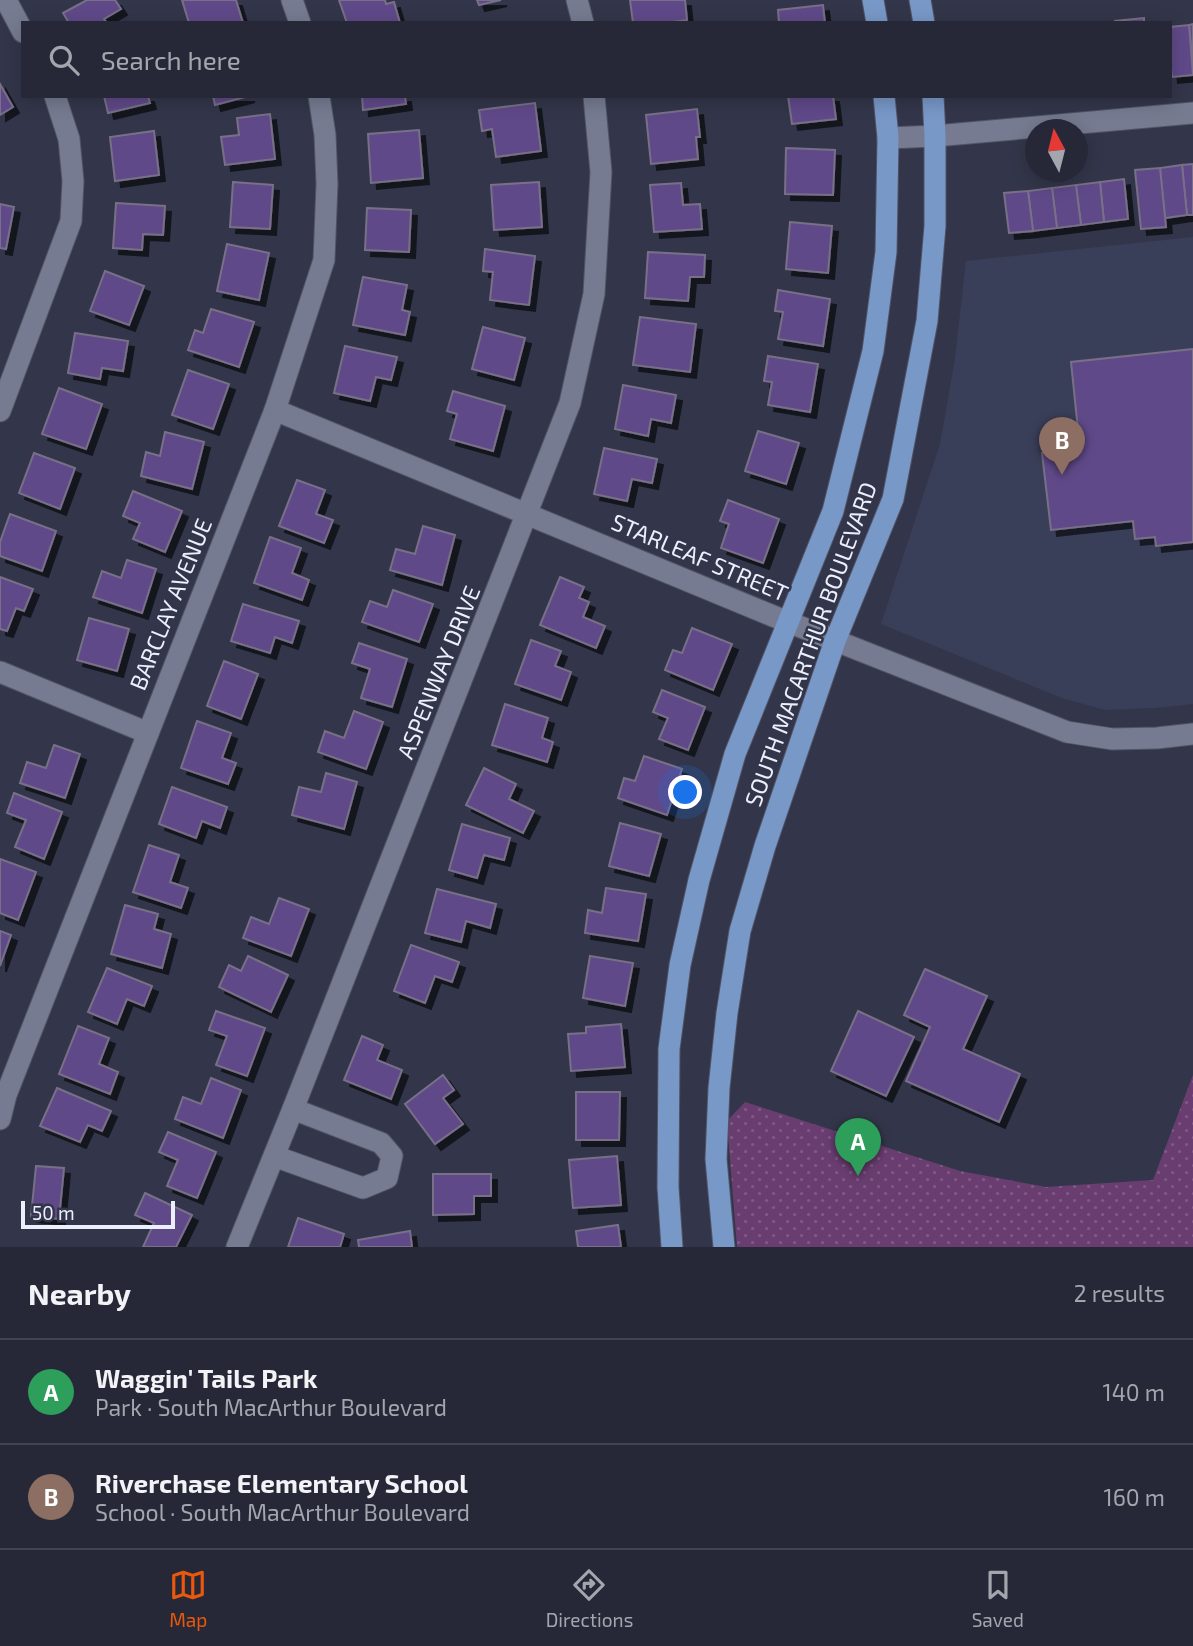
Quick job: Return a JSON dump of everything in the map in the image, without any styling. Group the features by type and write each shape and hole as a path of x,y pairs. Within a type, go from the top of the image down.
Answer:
{"main road":[{"path":"873,0 877,21"},
{"path":"920,0 924,21"},
{"name":"SOUTH MACARTHUR BOULEVARD","path":"672,1247 668,1186 669,1049 680,965 699,880 735,754 832,511 873,351 886,252 888,138 884,98"},
{"name":"SOUTH MACARTHUR BOULEVARD","path":"724,1247 716,1159 719,1088 740,931 765,846 835,641 894,499 927,321 934,226 933,98"}],"street":[{"path":"6,0 21,28"},
{"path":"292,0 299,21"},
{"path":"577,0 582,21"},
{"path":"0,411 71,221 73,181 69,139 56,98"},
{"name":"BARCLAY AVENUE","path":"0,1119 6,1095 275,410 324,260 327,184 325,135 319,98"},
{"name":"ASPENWAY DRIVE","path":"237,1247 570,404 594,294 601,172 594,98"},
{"path":"888,138 1193,113"},
{"name":"STARLEAF STREET","path":"275,410 787,622 1067,732 1112,739 1193,734"},
{"path":"0,672 148,733"},
{"path":"274,1156 363,1188 387,1178 392,1156 381,1143 293,1109"}],"shaded area":[{"path":"1193,237 1193,704 1105,710 1062,698 881,624 940,444 955,359 966,261"},
{"path":"1193,1075 1193,1247 737,1247 727,1121 745,1102 960,1171 1046,1187 1153,1180"}],"building":[{"path":"87,0 115,0 121,9 104,19 106,21 68,21 63,13"},
{"path":"182,0 236,0 242,21 188,21"},
{"path":"339,0 385,0 386,4 394,2 399,21 346,21"},
{"path":"477,0 501,0 479,5"},
{"path":"630,0 685,0 687,20 633,21"},
{"path":"823,5 825,21 779,21 778,10"},
{"path":"1144,18 1144,21 1115,21"},
{"path":"1193,24 1193,65 1189,25"},
{"path":"1189,25 1193,75 1172,77 1172,27"},
{"path":"0,84 13,107 0,115"},
{"path":"104,98 149,98 150,103 108,113"},
{"path":"213,98 241,98 215,105"},
{"path":"362,98 405,98 406,104 363,110"},
{"path":"788,98 833,98 836,119 792,124"},
{"path":"535,103 541,151 496,157 492,129 482,131 479,110"},
{"path":"697,109 700,137 696,137 698,159 651,164 646,115"},
{"path":"270,114 275,159 225,165 221,137 239,135 237,118"},
{"path":"419,130 423,178 371,183 368,134"},
{"path":"154,131 159,175 115,181 110,137"},
{"path":"786,148 835,150 833,195 785,194"},
{"path":"1193,164 1193,215 1187,215 1182,165"},
{"path":"1182,165 1187,215 1165,218 1160,168"},
{"path":"1160,168 1166,227 1141,229 1135,170"},
{"path":"1124,179 1128,219 1104,222 1100,182"},
{"path":"233,182 273,185 270,229 230,227"},
{"path":"539,182 542,227 494,230 491,185"},
{"path":"1100,182 1104,222 1081,225 1076,185"},
{"path":"681,183 683,205 700,204 702,229 654,232 650,185"},
{"path":"1076,185 1081,225 1057,228 1052,188"},
{"path":"1052,188 1057,228 1033,231 1028,191"},
{"path":"1028,191 1033,231 1009,233 1004,193"},
{"path":"116,203 165,206 163,235 143,234 142,250 113,248"},
{"path":"0,204 14,207 6,249 0,248"},
{"path":"367,208 411,210 409,252 365,250"},
{"path":"790,222 832,226 828,273 786,269"},
{"path":"227,244 269,253 259,300 217,291"},
{"path":"485,249 535,256 529,305 490,300 493,272 483,271"},
{"path":"648,252 705,255 704,277 690,277 688,301 645,298"},
{"path":"105,271 144,286 129,325 90,311"},
{"path":"363,277 407,285 402,310 410,312 405,335 353,325"},
{"path":"778,290 830,299 823,346 778,339 783,312 775,311"},
{"path":"211,309 254,322 239,367 188,350 195,330 203,333"},
{"path":"640,317 696,324 690,372 633,365"},
{"path":"483,327 525,338 514,380 472,369"},
{"path":"75,333 128,341 123,371 102,368 100,379 68,373"},
{"path":"345,346 397,357 391,380 376,377 370,401 334,393"},
{"path":"1193,349 1193,542 1156,546 1155,537 1135,539 1133,521 1051,530 1042,453 1080,449 1071,362"},
{"path":"768,356 818,364 810,412 768,405 772,382 764,381"},
{"path":"188,370 229,384 213,429 172,415"},
{"path":"623,385 676,395 671,423 651,419 648,436 615,429"},
{"path":"59,388 102,404 86,449 42,434"},
{"path":"453,391 505,406 493,451 450,439 457,414 447,411"},
{"path":"758,431 799,443 786,484 745,471"},
{"path":"165,432 204,442 192,489 141,476 146,452 160,456"},
{"path":"604,448 657,459 652,483 632,479 627,501 594,494"},
{"path":"34,453 75,468 60,509 19,493"},
{"path":"297,480 325,490 316,514 333,520 324,543 279,526"},
{"path":"133,491 182,511 165,552 133,539 140,523 123,516"},
{"path":"728,500 779,519 763,563 721,548 729,524 720,521"},
{"path":"10,514 56,531 42,571 0,556 0,542"},
{"path":"423,526 455,535 442,585 390,570 396,549 415,554"},
{"path":"270,537 301,548 292,573 309,580 302,600 254,583"},
{"path":"127,560 156,569 142,613 93,597 102,571 121,578"},
{"path":"0,577 33,589 24,611 16,608 7,631 0,629"},
{"path":"560,577 584,587 579,598 589,602 583,617 605,626 596,648 540,625"},
{"path":"393,590 433,604 419,642 362,622 370,601 387,607"},
{"path":"243,604 299,621 292,643 275,637 270,653 231,641"},
{"path":"89,618 129,629 117,671 77,660"},
{"path":"692,628 732,644 713,690 665,670 673,650 682,653"},
{"path":"531,640 561,651 555,666 571,672 561,700 515,684"},
{"path":"359,643 407,659 392,707 361,698 370,669 352,663"},
{"path":"224,661 258,674 241,719 207,706"},
{"path":"662,690 705,707 688,750 659,739 668,718 653,712"},
{"path":"505,704 548,718 542,738 553,742 547,762 492,745"},
{"path":"354,711 383,722 366,769 318,752 325,731 344,738"},
{"path":"197,721 231,733 222,758 236,763 228,784 181,768"},
{"path":"54,745 80,754 65,798 20,783 27,762 46,768"},
{"path":"644,756 682,769 667,815 618,798 624,778 635,781"},
{"path":"484,768 516,784 509,799 534,811 523,833 466,805"},
{"path":"326,773 357,782 344,829 292,815 299,787 321,792"},
{"path":"172,787 227,807 220,828 202,821 196,838 159,824"},
{"path":"14,793 62,812 44,859 15,847 26,820 7,813"},
{"path":"620,823 661,834 649,876 609,866"},
{"path":"462,824 510,838 504,860 484,855 477,878 449,870"},
{"path":"149,845 179,855 170,882 188,888 181,908 133,892"},
{"path":"0,859 36,872 18,920 0,913"},
{"path":"606,888 646,894 638,941 585,933 588,910 602,913"},
{"path":"437,889 496,904 490,928 466,921 461,942 425,933"},
{"path":"279,898 309,909 291,956 243,938 251,917 269,924"},
{"path":"125,905 158,914 154,929 171,934 162,968 111,954"},
{"path":"0,931 11,935 0,966"},
{"path":"411,945 459,962 452,982 435,976 425,1003 394,991"},
{"path":"248,956 288,975 271,1012 219,987 229,965 241,971"},
{"path":"590,956 633,963 625,1006 583,998"},
{"path":"107,968 152,986 144,1006 127,999 117,1024 88,1012"},
{"path":"925,969 987,996 963,1049 1020,1074 999,1122 906,1081 930,1027 904,1015"},
{"path":"216,1011 265,1028 247,1076 216,1065 227,1036 209,1030"},
{"path":"858,1011 914,1037 886,1096 831,1071"},
{"path":"621,1024 625,1067 571,1071 568,1034 586,1033 586,1027"},
{"path":"78,1026 109,1038 99,1064 118,1072 110,1094 59,1074"},
{"path":"362,1036 383,1045 377,1060 402,1070 391,1099 344,1080"},
{"path":"443,1075 454,1090 443,1098 463,1124 435,1144 405,1104"},
{"path":"211,1078 241,1090 223,1138 175,1119 183,1097 201,1104"},
{"path":"57,1088 111,1111 102,1131 88,1125 80,1142 40,1126"},
{"path":"576,1092 620,1092 619,1140 576,1140"},
{"path":"168,1132 216,1152 197,1198 167,1186 178,1160 159,1152"},
{"path":"617,1156 621,1205 573,1208 569,1160"},
{"path":"36,1166 64,1168 59,1219 31,1216"},
{"path":"433,1174 491,1174 491,1196 474,1196 474,1214 433,1215"},
{"path":"145,1193 192,1215 176,1247 143,1247 154,1223 135,1215"},
{"path":"298,1218 344,1234 340,1247 288,1247"},
{"path":"618,1225 621,1247 578,1247 576,1231"},
{"path":"410,1231 412,1247 359,1247 358,1240"}],"place":[{"name":"Riverchase Elementary School","path":"1062,475"},
{"name":"Waggin' Tails Park","path":"858,1176"}]}
